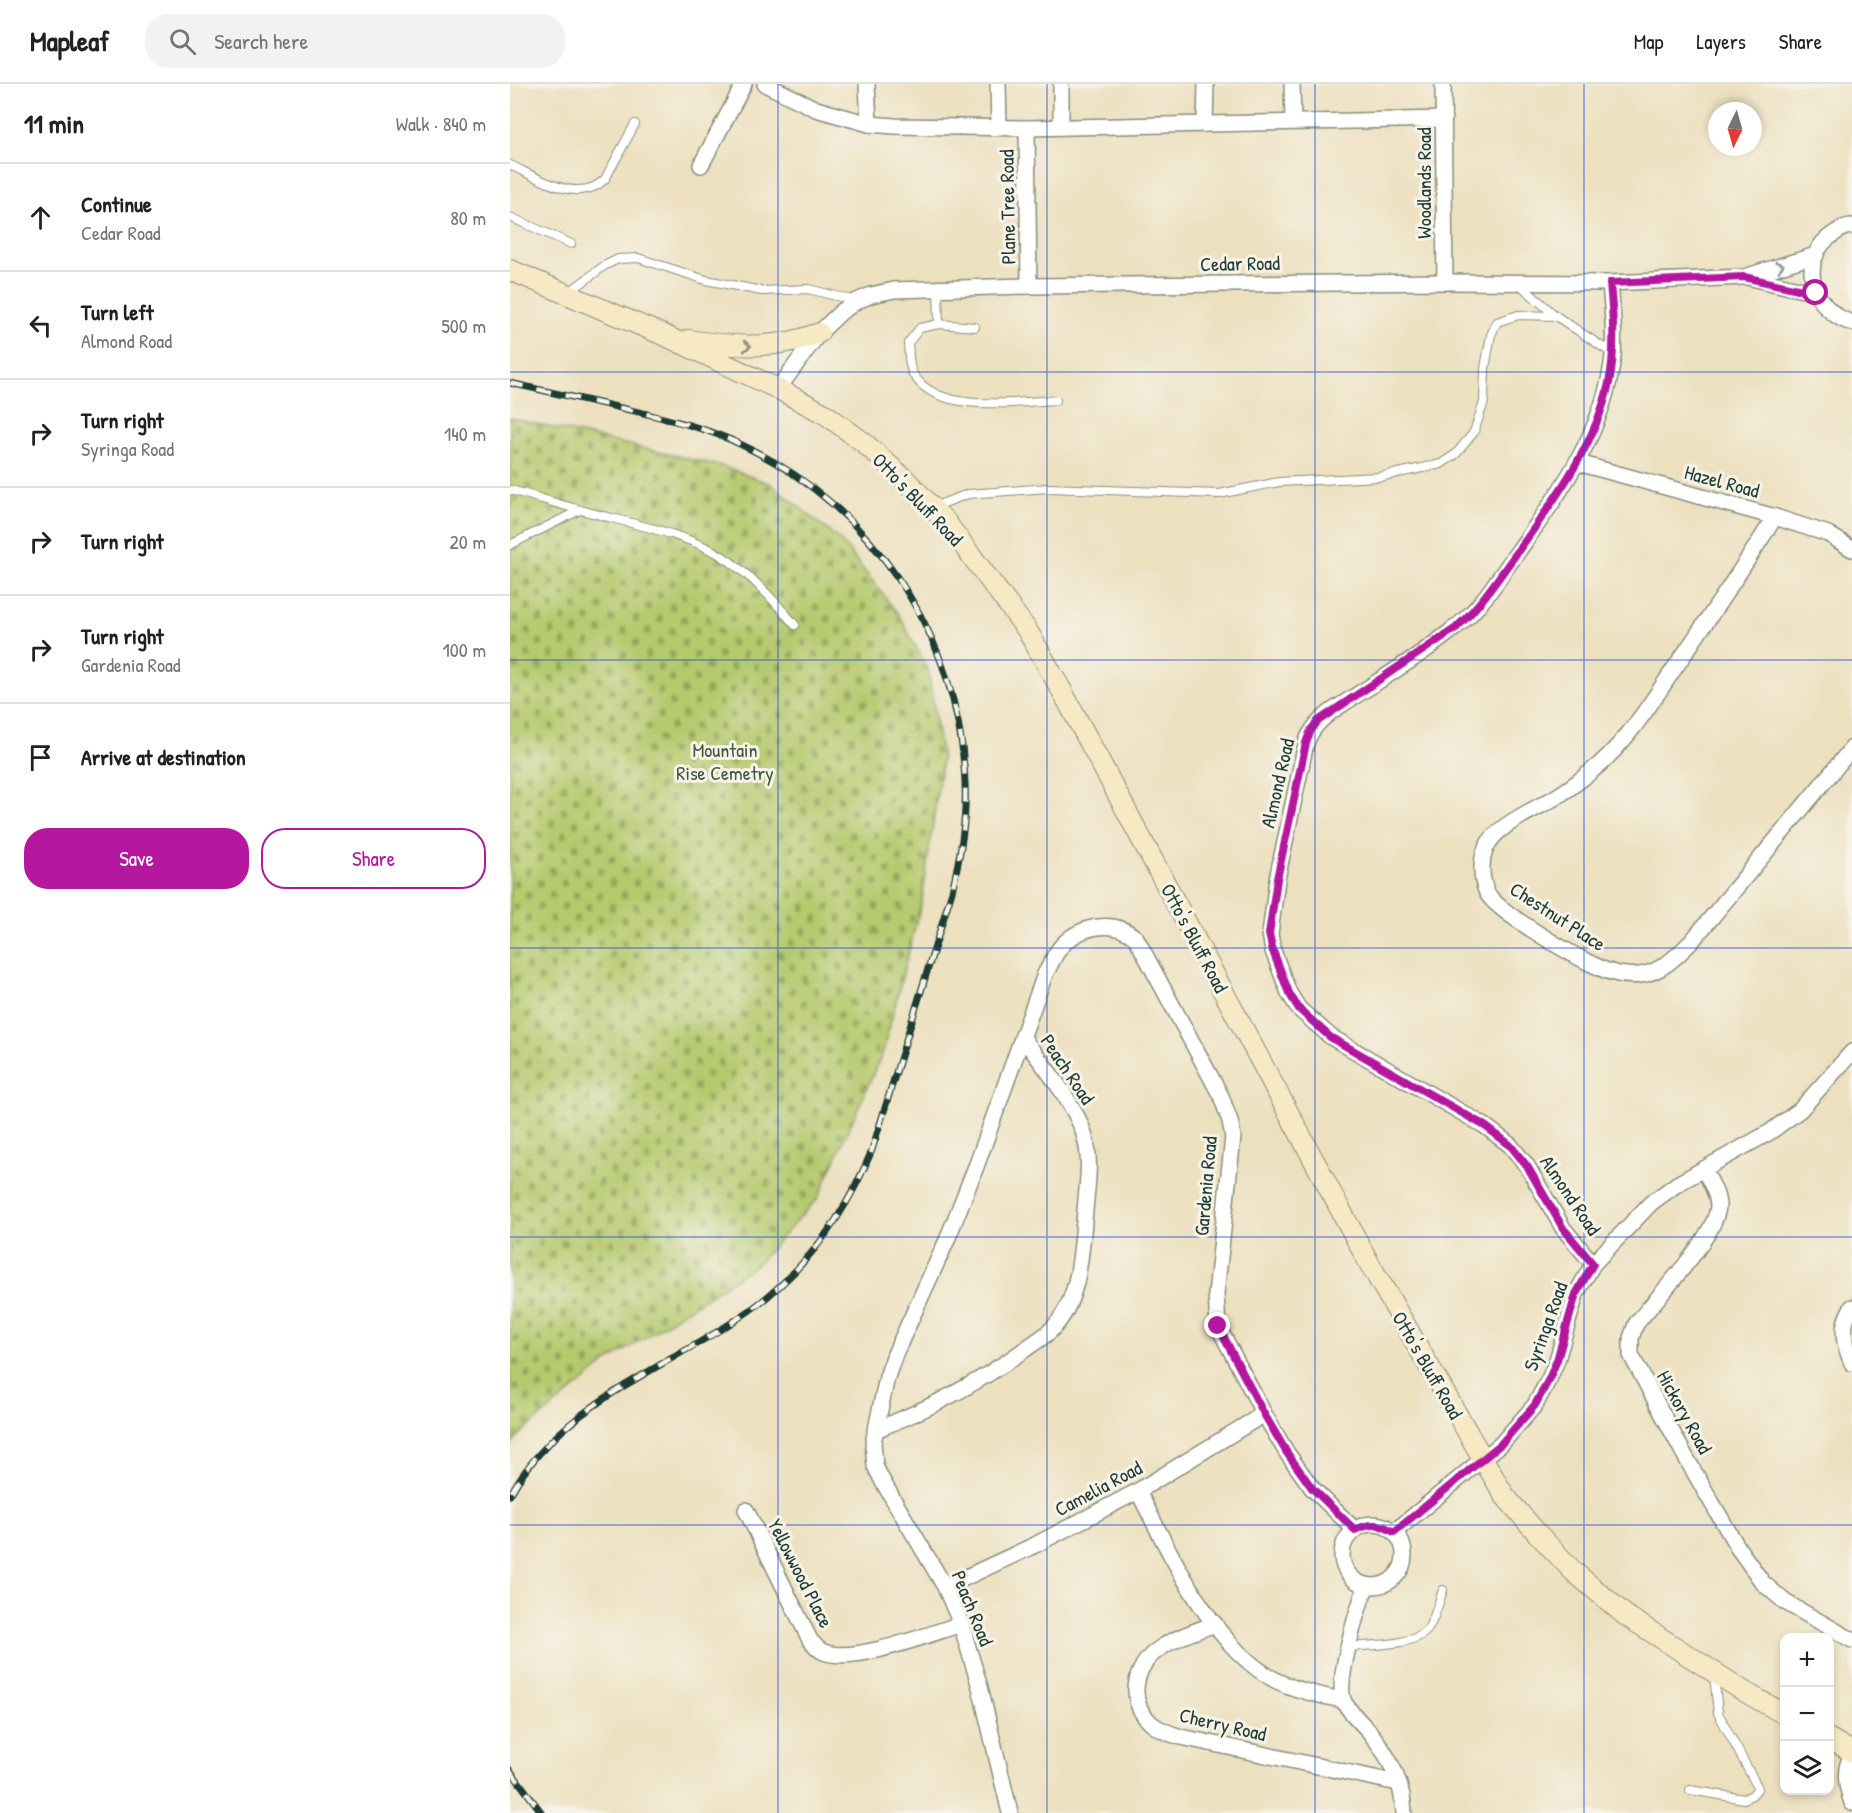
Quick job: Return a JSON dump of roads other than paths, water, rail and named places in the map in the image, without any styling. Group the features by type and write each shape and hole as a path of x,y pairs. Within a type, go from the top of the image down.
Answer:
{"main road":[{"name":"Otto's Bluff Road","path":"510,270 668,337 825,414 863,442 908,482 946,522 1027,630 1368,1261 1504,1495 1573,1571 1625,1615 1713,1672 1780,1711"},
{"path":"668,337 744,347 771,346 819,333"},
{"path":"1833,1741 1852,1753"}],"street":[{"path":"701,165 744,84"},
{"path":"765,84 816,109 869,124 1027,128 1444,119"},
{"path":"867,84 869,124"},
{"path":"998,84 999,127"},
{"path":"1061,84 1061,127"},
{"path":"1205,124 1206,84"},
{"path":"1292,84 1293,122"},
{"name":"Woodlands Road","path":"1443,84 1445,282"},
{"name":"Plane Tree Road","path":"1027,128 1029,286"},
{"path":"1852,226 1845,226 1828,237 1816,255 1812,274 1816,293 1825,308 1840,319 1852,322"},
{"name":"Cedar Road","path":"778,389 819,333 841,312 871,295 894,290 1029,286 1445,282 1610,283 1744,277 1816,255"},
{"name":"Cedar Road","path":"1744,277 1816,293"},
{"name":"Almond Road","path":"1593,1264 1563,1228 1527,1166 1510,1145 1485,1126 1330,1037 1299,1009 1289,993 1279,968 1269,934 1277,879 1306,743 1311,730 1324,716 1456,628 1476,609 1578,463 1601,411 1609,382 1613,354 1610,283"},
{"name":"Hazel Road","path":"1578,463 1775,517 1828,534 1852,549"},
{"name":"Chestnut Place","path":"1775,517 1730,589 1619,746 1574,784 1503,829 1493,838 1486,849 1483,863 1482,877 1488,894 1514,916 1597,967 1622,975 1638,976 1652,973 1676,958 1692,941 1852,748"},
{"name":"Gardenia Road","path":"1023,1038 1045,974 1059,949 1072,937 1083,930 1108,926 1123,929 1136,938 1221,1096 1230,1121 1233,1137 1232,1161 1216,1294 1218,1326 1264,1414 1312,1488 1355,1530"},
{"name":"Peach Road","path":"875,1430 928,1406 1002,1366 1053,1328 1065,1312 1072,1294 1081,1250 1089,1172 1088,1151 1084,1132 1062,1091 1023,1038"},
{"name":"Peach Road","path":"1010,1813 980,1687 961,1624 945,1587 876,1466 873,1443 887,1377 895,1354 947,1240 989,1134 1023,1038"},
{"name":"Syringa Road","path":"1394,1532 1501,1444 1535,1405 1557,1360 1576,1294 1593,1264 1651,1203 1677,1184 1770,1132 1800,1110 1852,1052"},
{"name":"Hickory Road","path":"1704,1170 1715,1189 1718,1203 1717,1215 1700,1246 1636,1323 1631,1338 1631,1355 1738,1548 1763,1582 1785,1602 1852,1640"},
{"path":"1852,1307 1844,1325 1843,1334 1845,1347 1852,1363"},
{"name":"Camelia Road","path":"945,1587 1035,1545 1138,1491 1264,1414"},
{"path":"1138,1491 1167,1546 1215,1624 1232,1646 1255,1667 1276,1680 1295,1689 1343,1700 1386,1752 1398,1783 1404,1813"},
{"name":"Yellowwood Place","path":"746,1510 810,1640 821,1651 844,1656 863,1653 961,1624"},
{"path":"1372,1524 1394,1532 1400,1540 1404,1560 1395,1577 1377,1586 1366,1586 1354,1579 1344,1566 1342,1556 1343,1546 1355,1530 1372,1524"},
{"path":"1343,1700 1348,1647 1366,1586"},
{"name":"Cherry Road","path":"1215,1624 1185,1635 1160,1648 1142,1666 1136,1679 1135,1692 1143,1715 1151,1723 1162,1731 1181,1737 1398,1783"},
{"path":"1852,1753 1847,1764 1846,1777 1852,1803"}],"lane":[{"path":"510,166 565,190 582,190 599,186 634,124"},
{"path":"510,217 571,244"},
{"path":"567,294 604,266 618,259 638,258 706,280 762,291 808,289 857,301"},
{"path":"1517,282 1556,316 1613,354"},
{"path":"938,289 939,324"},
{"path":"932,507 968,494 1048,488 1219,494 1279,482 1380,477 1441,464 1456,454 1474,432 1484,402 1485,368 1491,335 1497,322 1518,315 1556,316"},
{"path":"975,327 939,324 920,328 908,343 911,373 923,388 943,398 962,401 1056,400"},
{"path":"510,490 635,524 694,543 720,555 752,578 772,597 795,625"},
{"path":"510,545 580,510"},
{"path":"1348,1647 1406,1641 1418,1637 1427,1631 1443,1590"},
{"path":"1689,1790 1744,1799 1758,1788 1718,1713 1713,1672"}],"railway":[{"path":"510,383 659,417 715,434 742,445 789,471 832,504 869,541 901,583 927,629 947,678 959,729 965,783 962,838 952,891 872,1150 862,1174 837,1218 806,1259 770,1295 717,1332 586,1411 557,1435 532,1463 510,1495"},
{"path":"510,1770 542,1813"}],"park label":[{"name":"Mountain Rise Cemetry","path":"725,760"}]}
